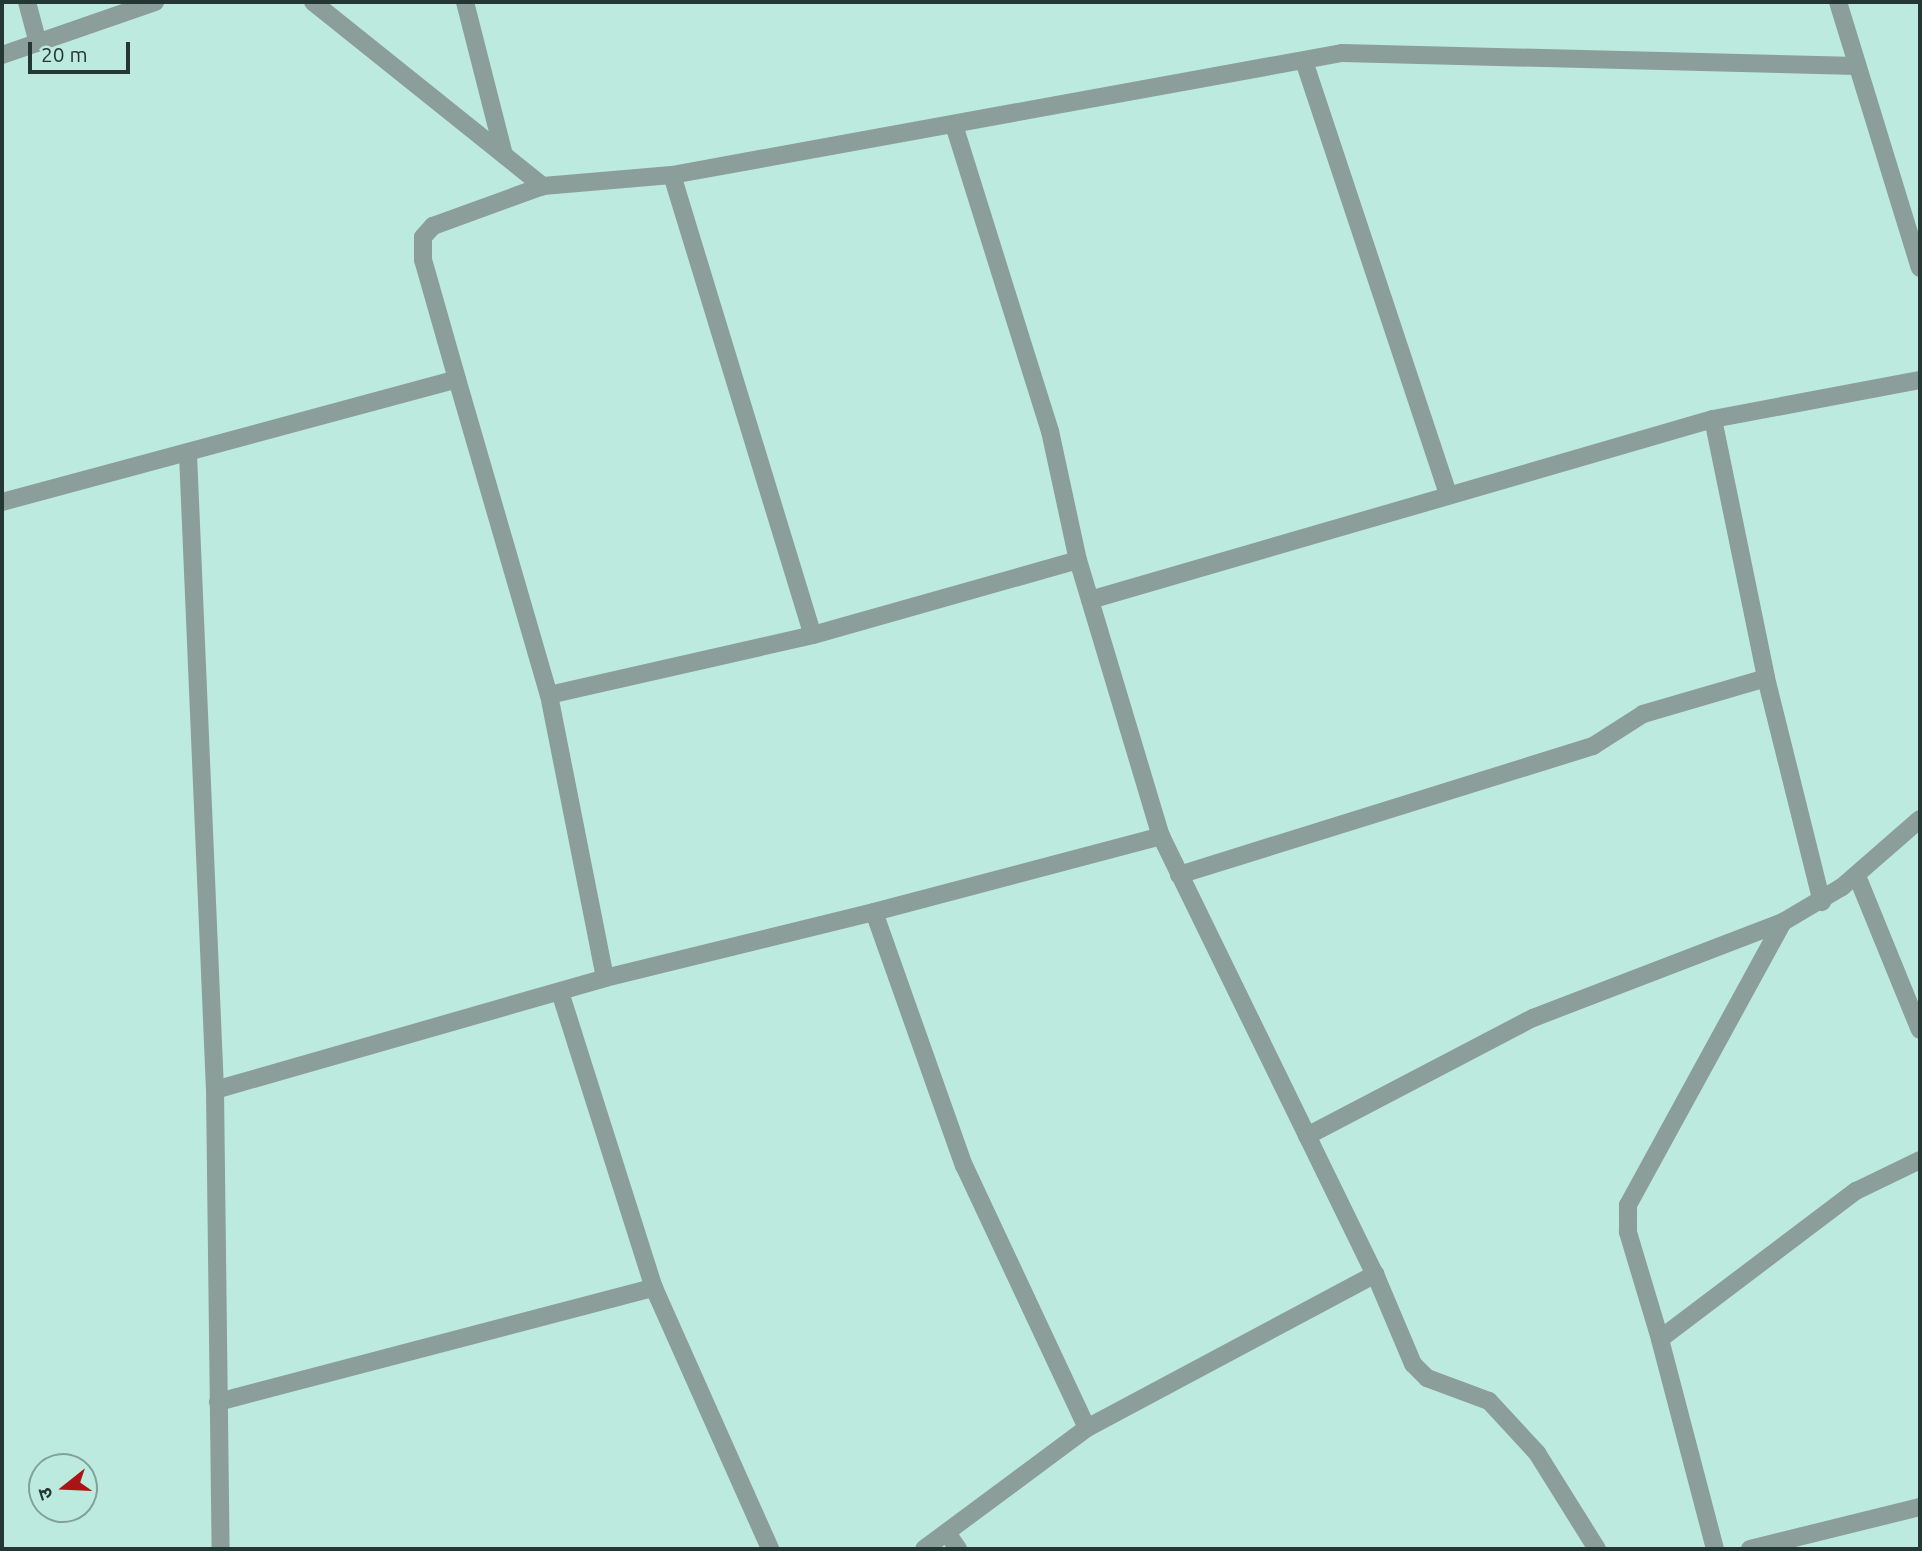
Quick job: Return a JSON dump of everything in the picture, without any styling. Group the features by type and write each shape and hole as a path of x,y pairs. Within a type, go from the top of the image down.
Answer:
{"street":[{"path":"27,2 38,43"},
{"path":"2,55 155,2"},
{"path":"313,2 543,186"},
{"path":"465,2 504,155"},
{"path":"1838,2 1920,268"},
{"path":"605,978 549,695 423,260 423,237 433,226 543,186 672,175 1304,61 1372,52 1857,66"},
{"path":"1304,61 1448,495"},
{"path":"954,125 1051,431 1078,560 1161,835 1179,875 1375,1274 1413,1364 1427,1378 1489,1401 1537,1453 1597,1549"},
{"path":"672,175 813,635"},
{"path":"2,502 188,454 457,379"},
{"path":"1090,600 1713,419 1920,380"},
{"path":"1713,419 1766,678 1822,902"},
{"path":"188,454 215,1090 221,1549"},
{"path":"549,695 813,635 1078,560"},
{"path":"1179,875 1593,746 1643,714 1766,678"},
{"path":"1307,1136 1533,1018 1783,922 1822,902 1857,876 1920,819"},
{"path":"215,1090 605,978 874,912 1161,835"},
{"path":"1857,876 1920,1030"},
{"path":"874,912 964,1166 1087,1428"},
{"path":"1715,1549 1660,1339 1628,1232 1628,1205 1783,922"},
{"path":"560,992 654,1288 770,1549"},
{"path":"1660,1339 1856,1191 1920,1160"},
{"path":"924,1549 1087,1428 1375,1274"},
{"path":"218,1402 654,1288"},
{"path":"1750,1549 1920,1507"},
{"path":"947,1533 958,1549"}]}
